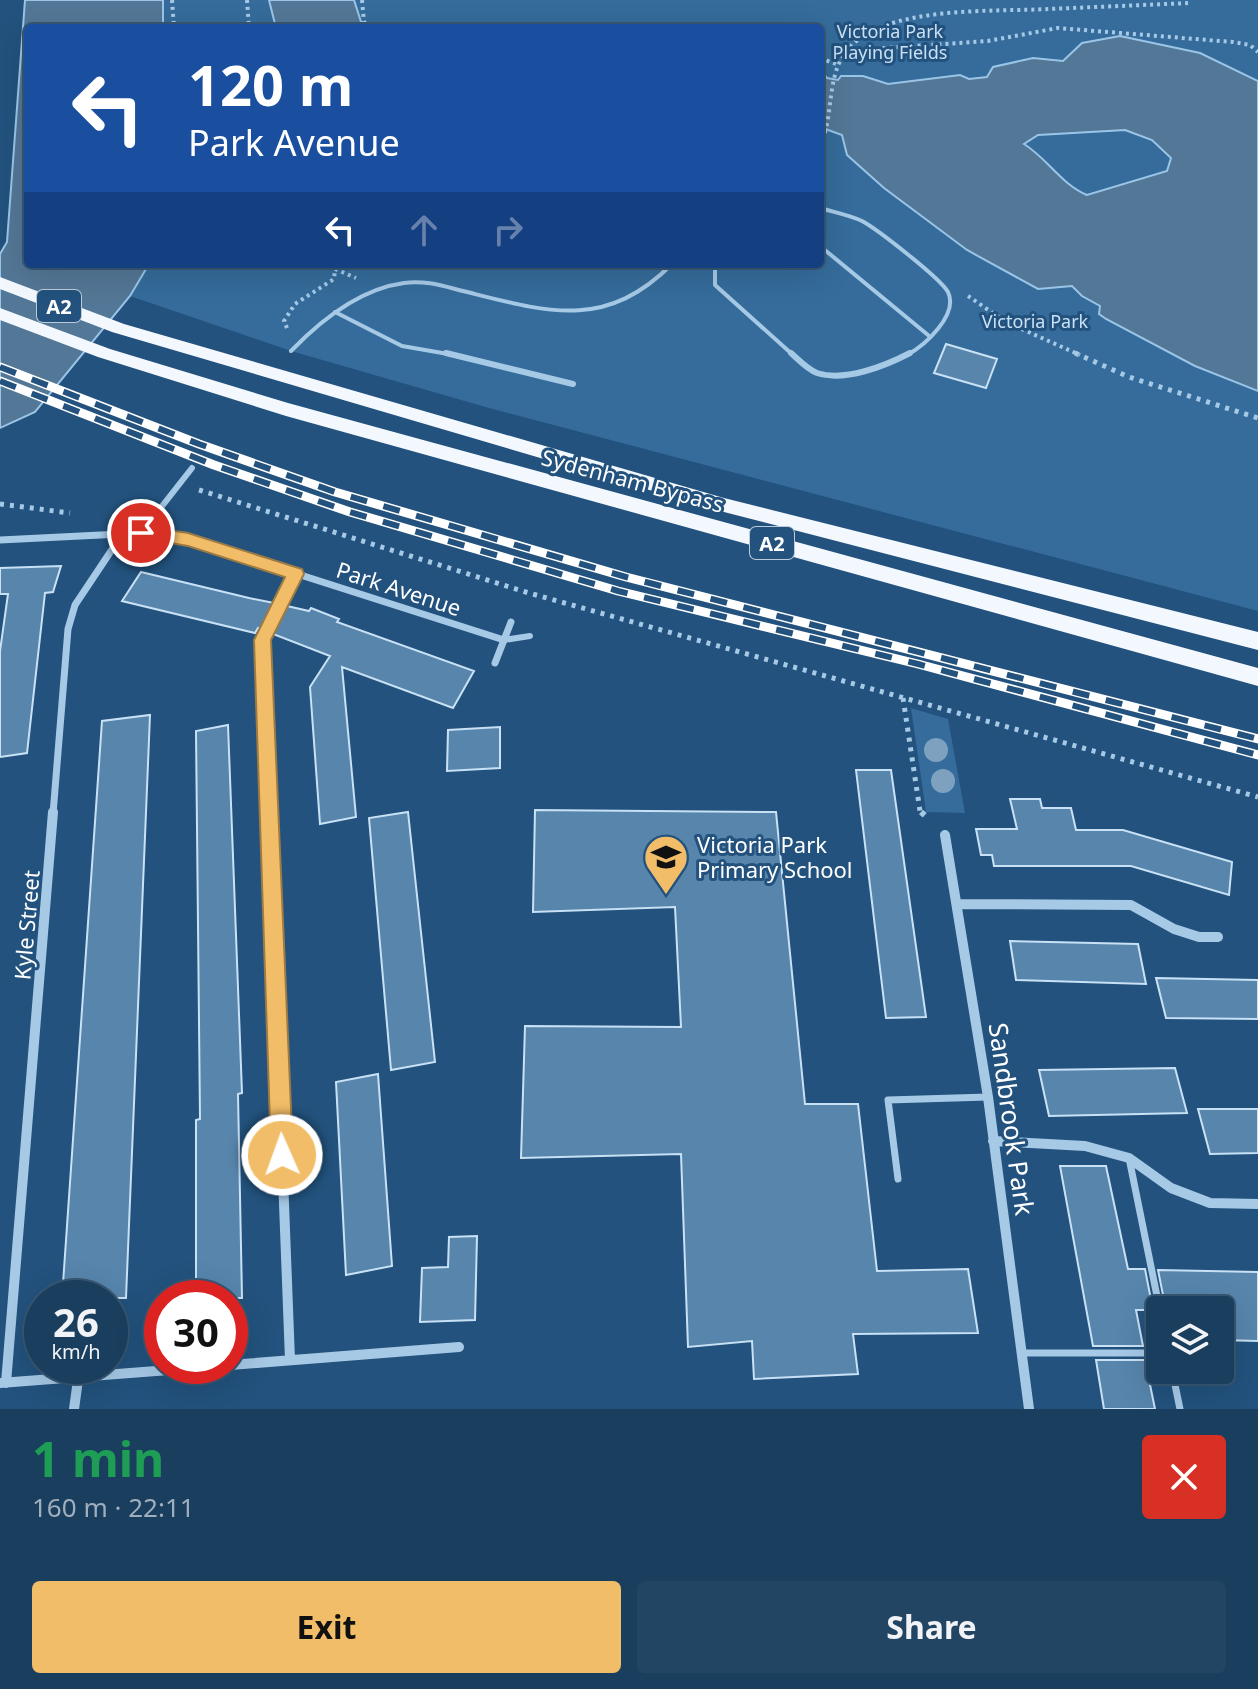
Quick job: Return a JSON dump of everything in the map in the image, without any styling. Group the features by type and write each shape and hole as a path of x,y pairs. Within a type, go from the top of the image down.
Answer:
{"highway":[{"name":"Sydenham Bypass","path":"0,283 118,328 724,505 1258,641"},
{"name":"Sydenham Bypass","path":"0,314 104,353 286,409 1258,677"}],"street":[{"name":"Park Avenue","path":"0,540 123,533 188,539 504,640"},
{"name":"Kyle Street","path":"3,1383 68,629 75,605 123,533"},
{"path":"290,1360 263,640 296,574"},
{"path":"495,663 511,622"},
{"name":"Sandbrook Park","path":"945,835 988,1097 1029,1409"},
{"path":"957,904 1131,905 1174,929 1199,937 1218,937"},
{"path":"993,1141 1085,1146 1129,1158 1171,1188 1210,1203 1258,1204"},
{"path":"248,1364 459,1347"},
{"path":"3,1383 24,1382"},
{"path":"74,1409 77,1384"}],"lane":[{"path":"715,268 715,285 809,369 820,374 844,374 887,365 916,350 942,323 949,308 949,294 936,278 862,221 824,209"},
{"path":"824,249 928,335"},
{"path":"291,351 335,312 354,300 389,286 422,282 543,312 578,312 608,307 641,295 668,268"},
{"path":"335,312 402,346 442,352 573,384"},
{"path":"141,533 192,468"},
{"path":"504,640 530,636"},
{"path":"898,1179 888,1100 988,1097"},
{"path":"1129,1158 1157,1296"},
{"path":"1022,1353 1146,1353"},
{"path":"1175,1384 1180,1409"}],"path":[{"path":"172,0 174,24"},
{"path":"247,0 249,24"},
{"path":"362,0 364,22 368,24"},
{"path":"824,139 829,130 836,64 857,40 874,29 914,18 1098,5 1190,3"},
{"path":"841,58 871,49 988,41 1058,28 1233,42 1250,45 1258,52"},
{"path":"824,60 836,64"},
{"path":"302,339 289,335 284,321 295,304 334,279 334,268"},
{"path":"963,291 1006,322 1129,377 1258,418"},
{"path":"178,484 529,593 1258,797"},
{"path":"0,504 78,513"},
{"path":"903,698 920,811 945,835"}],"green space":[{"name":"Victoria Park","path":"163,0 1258,0 1258,611 489,408 291,351 130,296 147,268 824,268 824,24 163,24"},
{"path":"911,708 948,719 965,813 926,812"}],"shaded area":[{"path":"25,0 163,0 163,24 24,24 24,268 147,268 130,296 35,412 0,428 0,254 7,242"},
{"path":"269,0 354,0 362,24 275,24"},
{"path":"1120,36 1200,53 1258,81 1258,391 1195,366 1106,319 1099,314 1100,306 1072,286 1038,289 967,250 884,188 847,155 842,135 824,128 824,75 838,80 841,76 863,76 888,84 960,75 969,79 987,77 993,67 1033,58 1063,61 1082,43","holes":["1125,130 1152,140 1171,158 1167,171 1087,195 1024,144 1038,135"]}],"building":[{"path":"946,344 997,359 986,388 934,373"},
{"path":"61,566 53,592 45,593 27,753 0,757 0,651 8,594 0,594 0,568"},
{"path":"141,572 274,603 261,629 258,628 255,633 122,601"},
{"path":"287,606 309,611 311,608 339,619 337,622 474,671 453,708 342,667 356,817 320,824 310,687 330,656 273,634"},
{"path":"150,715 127,1280 63,1280 102,721"},
{"path":"228,725 242,1093 238,1094 242,1280 196,1280 196,1120 200,1119 196,731"},
{"path":"500,727 500,768 447,771 448,730"},
{"path":"856,770 891,770 926,1017 886,1018"},
{"path":"1010,799 1040,799 1042,808 1071,808 1076,830 1123,830 1232,862 1229,895 1131,866 994,866 992,855 981,855 976,829 1017,829"},
{"path":"535,810 776,812 805,1104 858,1104 877,1271 968,1269 978,1333 853,1334 858,1374 754,1379 752,1341 688,1347 681,1154 521,1158 525,1026 681,1027 675,907 533,912"},
{"path":"408,812 435,1062 391,1070 369,818"},
{"path":"1010,941 1138,944 1146,984 1016,980"},
{"path":"1156,978 1258,980 1258,1019 1166,1018"},
{"path":"1175,1068 1187,1113 1049,1116 1039,1070"},
{"path":"378,1074 392,1266 346,1275 336,1082"},
{"path":"1198,1109 1258,1109 1258,1153 1210,1154"},
{"path":"1060,1166 1106,1166 1128,1269 1145,1269 1150,1296 1146,1296 1146,1310 1136,1310 1143,1346 1093,1346"},
{"path":"477,1236 475,1320 420,1322 422,1268 448,1267 449,1237"},
{"path":"1158,1270 1258,1272 1258,1341 1234,1340 1234,1296 1163,1296"},
{"path":"1096,1360 1145,1360 1146,1384 1150,1384 1155,1409 1104,1409"}],"railway":[{"path":"0,367 199,444 335,492 626,577 1258,739"},
{"path":"0,381 214,465 350,512 618,591 918,664 1258,755"}],"place":[{"name":"Victoria Park Primary School","path":"666,896"}],"route":[{"path":"141,533 188,539 296,574 263,640 282,1155"}],"park label":[{"name":"Victoria Park Playing Fields","path":"890,41"}]}
